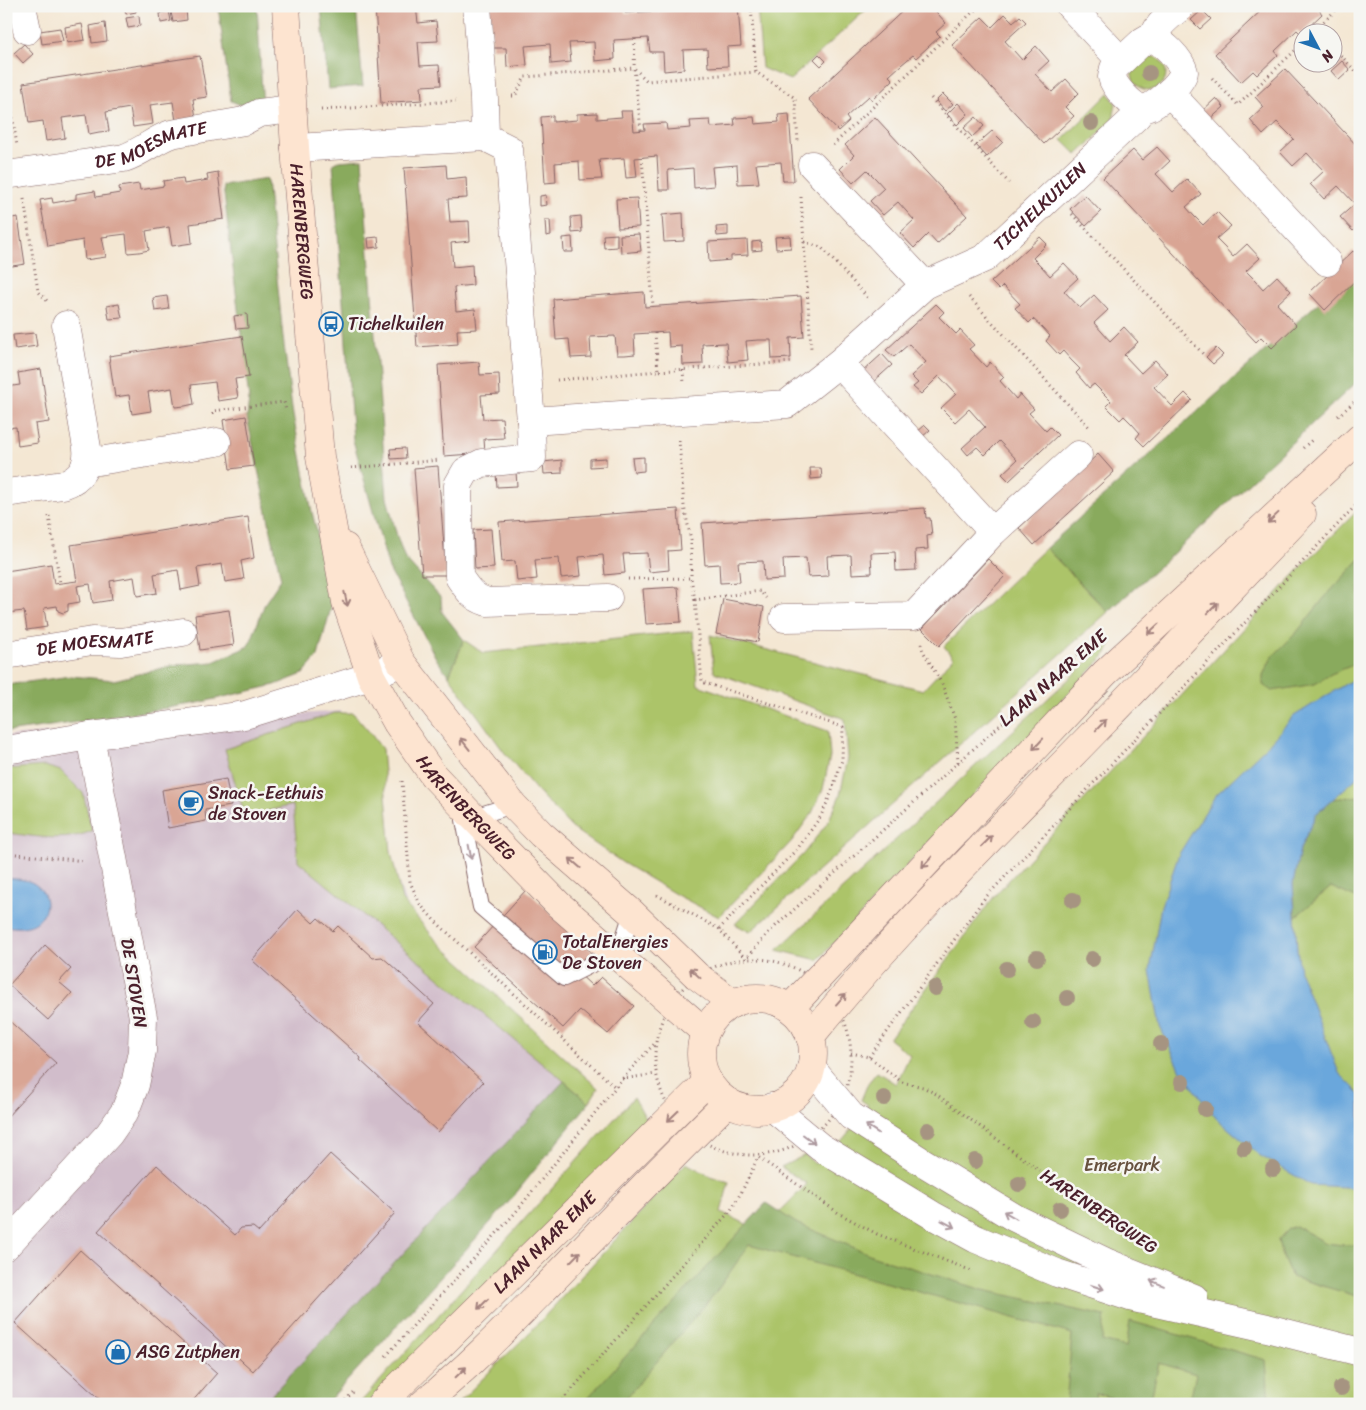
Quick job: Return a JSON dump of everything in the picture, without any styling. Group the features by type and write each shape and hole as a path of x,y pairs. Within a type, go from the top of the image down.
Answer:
{"street":[{"name":"HARENBERGWEG","path":"286,6 292,109 320,457 346,602 372,676 397,723 433,775 559,905 705,1032"},
{"path":"476,6 484,99 485,137"},
{"path":"1070,6 1121,61"},
{"path":"1140,109 1135,106 1112,80 1114,68 1143,41 1154,38 1154,33 1158,27 1181,6"},
{"name":"TICHELKUILEN","path":"531,421 787,404 839,364 887,319 936,280 985,258 1137,116 1140,109 1151,108 1174,97 1182,78 1183,69 1180,62 1161,42 1154,38"},
{"path":"1174,97 1327,262"},
{"name":"DE MOESMATE","path":"6,175 124,158 135,154 161,137 171,134 244,121 259,113 292,109"},
{"path":"295,148 485,137 509,148 531,421 532,458 482,463 466,471 458,485 459,577 476,599 487,602 608,598"},
{"path":"805,156 936,280"},
{"path":"6,493 71,482 78,477 86,463 87,448 66,325"},
{"path":"839,364 993,532"},
{"name":"LAAN NAAR EME","path":"790,1008 1105,673 1360,438"},
{"path":"86,463 217,442"},
{"path":"810,1037 836,1005 968,860 1111,714 1360,453"},
{"path":"784,618 914,616 993,532 1078,455"},
{"name":"HARENBERGWEG","path":"330,517 401,662 513,805 541,834 632,913 698,976 733,1003"},
{"name":"DE MOESMATE","path":"6,655 92,641 121,642 183,632"},
{"path":"6,750 90,736 245,715 372,676 401,662"},
{"name":"DE STOVEN","path":"6,1246 109,1134 125,1111 135,1085 142,1051 143,1017 90,736"},
{"path":"747,998 762,998 776,1001 790,1008 803,1021 810,1037 813,1057 811,1068 803,1085 789,1099 772,1107 757,1110 742,1108 728,1102 717,1094 708,1081 702,1065 701,1048 705,1032 716,1015 733,1003 747,998"},
{"name":"HARENBERGWEG","path":"811,1068 851,1116 1015,1218 1108,1263 1267,1328"},
{"name":"LAAN NAAR EME","path":"382,1404 708,1081"},
{"name":"LAAN NAAR EME","path":"423,1404 450,1383 490,1344 728,1102"},
{"name":"HARENBERGWEG","path":"772,1107 820,1147 932,1216 976,1239 1057,1273 1130,1297 1267,1328 1360,1352"}],"lane":[{"path":"513,805 464,820 481,907 564,978 620,950 632,913"}],"path":[{"path":"634,6 634,12"},
{"path":"751,6 756,72"},
{"path":"805,156 979,6"},
{"path":"1323,22 1340,6"},
{"path":"635,39 634,68 641,130"},
{"path":"1174,97 1208,75 1238,105 1294,52"},
{"path":"1344,59 1360,76"},
{"path":"292,109 329,110 515,96 525,77 634,68 647,81 756,72 795,98 805,156 800,175 812,361"},
{"path":"931,98 1009,183"},
{"path":"642,157 654,306"},
{"path":"1053,194 1205,356"},
{"path":"804,242 821,247 887,319"},
{"path":"936,280 1097,437 1078,455"},
{"path":"655,333 658,371"},
{"path":"528,382 812,361 839,364"},
{"path":"682,370 687,411 678,438 684,506 692,540 691,578 696,600 702,682 843,727 842,760 832,791 821,816 798,848 718,929"},
{"path":"1333,421 1360,396"},
{"path":"1299,452 1319,434"},
{"path":"44,488 60,583"},
{"path":"869,1057 984,899 1360,501"},
{"path":"608,598 606,580 691,578"},
{"path":"696,600 760,591 784,618"},
{"path":"914,616 923,651 942,684 955,718 958,762"},
{"name":"LAAN NAAR EME","path":"746,959 768,932 1091,644"},
{"path":"6,853 113,863"},
{"path":"382,1360 515,1213 622,1079 656,1042"},
{"name":"HARENBERGWEG","path":"851,1053 869,1057 902,1082 923,1086 936,1094 1102,1217 1145,1246"},
{"path":"622,1079 656,1074"},
{"path":"559,1404 731,1210 758,1158"},
{"path":"342,1404 356,1389"}],"shaded area":[{"path":"341,711 417,937 572,1075 270,1404 6,1404 6,736"}],"green space":[{"path":"218,6 257,6 263,108 246,107 231,101"},
{"path":"321,6 356,6 363,86 328,89"},
{"path":"757,6 870,6 790,80 762,68"},
{"path":"1149,56 1156,57 1161,61 1165,66 1165,80 1161,85 1156,89 1149,90 1142,89 1137,85 1133,80 1132,73 1133,66 1137,61 1142,57"},
{"path":"1109,93 1116,104 1113,120 1077,155 1062,140"},
{"path":"362,159 387,498 405,559 441,598 442,612 464,640 449,676 437,660 389,569 353,440 333,164 339,161"},
{"path":"267,179 293,415 312,512 331,588 332,604 318,656 303,674 275,685 198,703 6,732 6,685 71,676 114,680 175,665 213,662 247,647 265,603 281,579 247,417 249,399 223,186"},
{"path":"1360,265 1360,379 1108,612 1046,548"},
{"name":"Emerpark","path":"1360,508 1360,1404 457,1404 531,1331 686,1163 710,1176 729,1182 721,1212 761,1231 807,1184 781,1167 805,1155 815,1164 838,1145 868,1105 861,1100 868,1083 877,1072 896,1084 910,1055 889,1039 996,894 1309,559"},
{"path":"1046,548 1108,612 750,932 735,924 804,853 828,822 840,795 848,758 845,719 714,672 710,635 923,690 953,658 944,646"},
{"path":"1360,559 1360,662 1331,674 1315,684 1272,691 1263,685 1263,675 1272,657 1297,632 1325,597"},
{"path":"693,631 698,685 828,731 830,756 823,789 812,813 791,842 719,917 623,863 572,828 504,752 449,676 464,640 483,653"},
{"path":"1113,638 1107,653 818,960 777,950"},
{"path":"335,713 353,713 382,749 391,852 402,900 436,940 598,1088 589,1103 298,861 293,805 245,816 225,749"},
{"path":"45,766 61,771 83,793 92,831 81,835 60,838 6,833 6,769"},
{"path":"1360,796 1360,900 1331,887 1295,917 1293,883 1300,849 1316,814 1332,799"},
{"path":"564,1081 589,1103 508,1203 326,1404 263,1404"},
{"path":"634,1097 650,1126 407,1366 366,1404 359,1404"},
{"path":"766,1203 796,1223 874,1256 983,1290 1105,1316 1102,1341 1126,1347 1130,1321 1266,1360 1269,1404 1189,1404 1196,1374 1159,1363 1150,1404 1129,1404 1096,1393 1094,1404 1066,1404 1072,1334 749,1245 716,1292 621,1404 582,1404"},
{"path":"1296,1226 1326,1243 1360,1245 1360,1297 1292,1277 1281,1253 1278,1240 1288,1229"}],"water":[{"path":"1360,675 1360,775 1316,814 1300,849 1293,884 1300,972 1339,1073 1360,1094 1360,1188 1311,1185 1259,1155 1216,1118 1181,1071 1160,1027 1150,970 1161,906 1179,854 1215,796 1267,746 1294,716"},
{"path":"6,878 20,879 33,883 42,891 45,896 46,907 37,922 22,927 6,926"}],"building":[{"path":"124,6 135,6 136,12 126,14"},
{"path":"375,6 416,6 418,23 436,21 438,41 418,42 420,66 439,65 441,85 421,86 422,100 381,103"},
{"path":"625,6 625,13 738,6 741,46 727,47 728,66 708,67 707,49 683,50 684,69 664,71 663,52 650,52 648,38 614,40 615,59 595,61 594,42 569,43 571,62 551,64 550,44 525,46 527,65 507,67 506,48 492,48 490,7"},
{"path":"908,6 931,6 946,23 936,32 940,36 916,58 913,55 889,76 893,80 872,100 869,96 846,117 849,121 838,131 808,99"},
{"path":"1266,6 1323,6 1319,10 1322,14 1314,22 1294,22 1294,33 1275,51 1278,55 1257,75 1253,71 1241,82 1215,54"},
{"path":"186,10 187,20 173,22 171,12"},
{"path":"1202,10 1211,19 1200,29 1191,20"},
{"path":"169,11 171,21 161,23 160,13"},
{"path":"1005,14 1013,22 1020,16 1026,22 1005,41 1022,60 1036,46 1049,61 1035,74 1052,92 1066,79 1079,93 1065,107 1074,116 1044,144 952,45 982,17 992,27"},
{"path":"139,16 140,26 128,28 126,18"},
{"path":"105,23 107,41 92,43 90,26"},
{"path":"82,24 85,40 67,43 65,27"},
{"path":"60,28 63,41 42,44 40,31"},
{"path":"24,44 33,54 23,63 14,53"},
{"path":"819,54 826,61 821,66 814,59"},
{"path":"200,56 207,97 193,99 196,118 176,121 173,102 150,105 153,124 133,127 130,108 106,112 109,131 89,134 86,115 62,118 65,138 46,141 43,121 29,123 23,83"},
{"path":"1344,63 1350,70 1339,80 1332,72 1344,72"},
{"path":"1285,69 1360,149 1360,225 1353,231 1340,217 1355,204 1338,186 1324,199 1310,184 1324,171 1307,153 1293,166 1280,152 1294,139 1277,122 1263,135 1250,120 1264,107 1255,97"},
{"path":"943,94 953,104 945,111 936,101"},
{"path":"1216,98 1224,107 1208,121 1200,113"},
{"path":"958,103 968,114 957,125 947,114"},
{"path":"621,111 632,111 634,131 645,130 644,124 666,123 667,130 691,128 690,121 710,120 711,127 735,125 734,118 754,117 755,124 779,122 778,115 789,114 794,181 783,181 781,162 756,164 759,183 738,184 737,165 712,167 714,186 694,188 693,168 668,170 669,190 659,190 657,156 635,158 637,177 626,178 624,158 599,160 602,179 580,180 579,161 555,163 556,182 545,183 541,117 553,116 553,122 577,120 577,114 597,113 597,119 622,117"},
{"path":"875,117 967,216 937,244 928,234 914,248 900,233 914,220 898,202 883,215 870,201 884,188 876,179 867,170 853,183 840,169 854,155 845,145"},
{"path":"976,117 984,126 972,137 964,128"},
{"path":"992,131 1003,142 987,157 976,145"},
{"path":"1157,147 1170,161 1156,174 1173,192 1187,179 1201,194 1186,207 1194,216 1203,225 1217,212 1231,226 1216,239 1233,257 1247,244 1260,258 1246,271 1263,289 1277,276 1291,291 1277,304 1296,325 1272,348 1261,337 1256,342 1103,178 1133,150 1142,160"},
{"path":"446,165 447,179 466,177 467,198 448,199 450,222 469,221 470,241 451,243 453,267 472,265 473,285 454,287 456,311 475,309 477,329 457,330 458,344 417,347 404,168"},
{"path":"218,172 224,219 190,224 192,243 172,246 169,227 146,231 149,250 139,252 128,253 126,234 102,237 106,257 85,260 83,240 48,246 40,200 52,198 53,203 76,199 76,194 95,191 96,197 120,193 119,187 139,184 140,190 164,186 163,181 183,178 184,184 208,180 207,174"},
{"path":"546,195 547,205 540,206 540,196"},
{"path":"1085,195 1101,212 1086,226 1070,209"},
{"path":"637,198 639,227 618,228 616,199"},
{"path":"683,213 684,241 664,242 662,215"},
{"path":"581,216 582,232 572,233 571,217"},
{"path":"18,217 25,264 6,267 6,219"},
{"path":"545,220 550,220 551,235 546,236"},
{"path":"728,226 728,235 717,236 716,227"},
{"path":"617,234 617,247 604,248 603,235"},
{"path":"639,234 641,251 621,253 620,235"},
{"path":"790,236 791,248 776,249 775,237"},
{"path":"378,237 379,247 369,248 368,238"},
{"path":"572,237 573,252 564,252 563,238"},
{"path":"1040,237 1047,244 1033,258 1050,276 1064,263 1078,278 1064,291 1080,308 1094,295 1108,310 1094,323 1110,341 1124,327 1138,342 1124,355 1141,373 1155,360 1168,374 1154,387 1172,406 1185,393 1192,400 1144,446 1136,438 1140,433 1132,424 1124,416 1120,420 1106,406 1111,401 1094,384 1089,388 1076,373 1080,369 1063,351 1059,355 1046,341 1050,336 1042,327 1033,319 1029,323 1015,308 1020,304 1003,286 999,290 991,282"},
{"path":"747,240 748,255 731,256 731,260 709,262 708,242"},
{"path":"761,241 762,250 752,251 752,242"},
{"path":"1353,251 1360,257 1360,276 1325,310 1309,293"},
{"path":"644,292 645,307 801,296 804,337 790,338 791,358 772,359 771,340 758,340 746,341 748,360 728,362 726,343 702,344 703,364 683,365 682,346 669,347 668,332 634,334 635,354 625,355 617,355 615,336 590,337 591,357 571,358 569,339 556,340 553,299"},
{"path":"167,296 169,309 155,311 153,298"},
{"path":"119,304 122,318 109,319 107,306"},
{"path":"936,304 944,312 939,317 956,334 960,330 974,345 969,349 986,367 990,362 1004,377 1000,381 1016,399 1020,394 1034,409 1029,413 1046,431 1050,427 1058,435 1009,481 1002,474 1017,460 999,441 985,455 977,447 968,455 962,448 985,427 969,409 955,422 941,408 956,394 939,376 921,394 913,387 918,383 911,376 926,362 909,344 894,357 886,350"},
{"path":"247,314 248,328 236,329 234,316"},
{"path":"35,333 37,346 15,349 13,335"},
{"path":"242,336 249,377 235,379 238,398 218,401 215,382 191,385 194,404 175,407 172,388 148,392 151,411 132,414 129,395 115,397 109,356"},
{"path":"1216,348 1223,355 1213,364 1206,357"},
{"path":"882,354 892,365 871,384 861,373"},
{"path":"479,362 480,375 499,374 500,394 481,395 483,419 502,418 504,438 484,439 485,453 444,456 438,365"},
{"path":"41,369 49,422 35,424 38,443 18,446 16,427 6,428 6,387 20,385 18,373"},
{"path":"246,416 254,466 230,469 223,420"},
{"path":"925,425 930,430 921,438 916,433"},
{"path":"405,448 406,458 391,459 390,449"},
{"path":"1098,454 1114,472 1034,545 1019,528"},
{"path":"644,457 644,471 634,472 632,458"},
{"path":"606,458 606,466 590,467 590,459"},
{"path":"562,460 562,473 544,474 543,462"},
{"path":"438,466 446,575 422,575 414,468"},
{"path":"810,468 821,468 822,478 811,479"},
{"path":"516,472 517,486 497,487 496,473"},
{"path":"925,508 926,518 930,518 932,535 927,536 928,549 915,550 916,570 896,571 895,552 871,553 872,573 852,574 851,555 827,556 828,576 808,577 806,558 783,559 784,579 764,580 763,561 738,562 740,582 720,583 719,564 705,565 702,523"},
{"path":"678,509 681,550 668,551 669,570 649,572 647,553 623,554 625,573 605,575 603,555 579,557 581,576 561,578 559,558 535,560 537,579 517,581 515,561 502,562 499,522"},
{"path":"248,517 254,558 241,561 244,579 225,582 222,564 197,568 200,586 181,590 178,570 154,574 157,593 137,596 134,577 110,581 112,600 93,603 90,584 77,586 80,602 68,604 68,611 63,613 58,611 57,606 44,608 47,627 27,630 24,611 6,613 6,571 51,564 54,584 77,581 71,545"},
{"path":"491,529 494,568 475,569 473,530"},
{"path":"988,559 1005,576 939,646 922,629"},
{"path":"678,587 681,622 646,624 643,589"},
{"path":"723,599 764,607 758,642 716,634"},
{"path":"229,610 234,645 200,650 195,615"},
{"path":"226,779 231,806 205,810 206,821 168,828 162,790"},
{"path":"526,890 593,952 576,971 592,986 601,977 634,1006 608,1034 580,1010 563,1028 474,947"},
{"path":"298,909 313,923 318,918 333,931 338,926 373,958 382,957 434,1004 418,1022 483,1082 438,1132 360,1060 361,1058 252,960"},
{"path":"45,945 71,969 59,982 72,993 48,1020 9,985"},
{"path":"6,1018 56,1063 6,1118"},
{"path":"330,1154 395,1213 253,1371 98,1231 157,1165 235,1235 241,1228 253,1227 259,1232"},
{"path":"80,1250 217,1373 190,1404 105,1404 15,1323"}],"place":[{"name":"Tichelkuilen","path":"331,324"},
{"name":"Snack-Eethuis de Stoven","path":"191,803"},
{"name":"TotalEnergies De Stoven","path":"545,952"},
{"name":"ASG Zutphen","path":"118,1352"}]}
